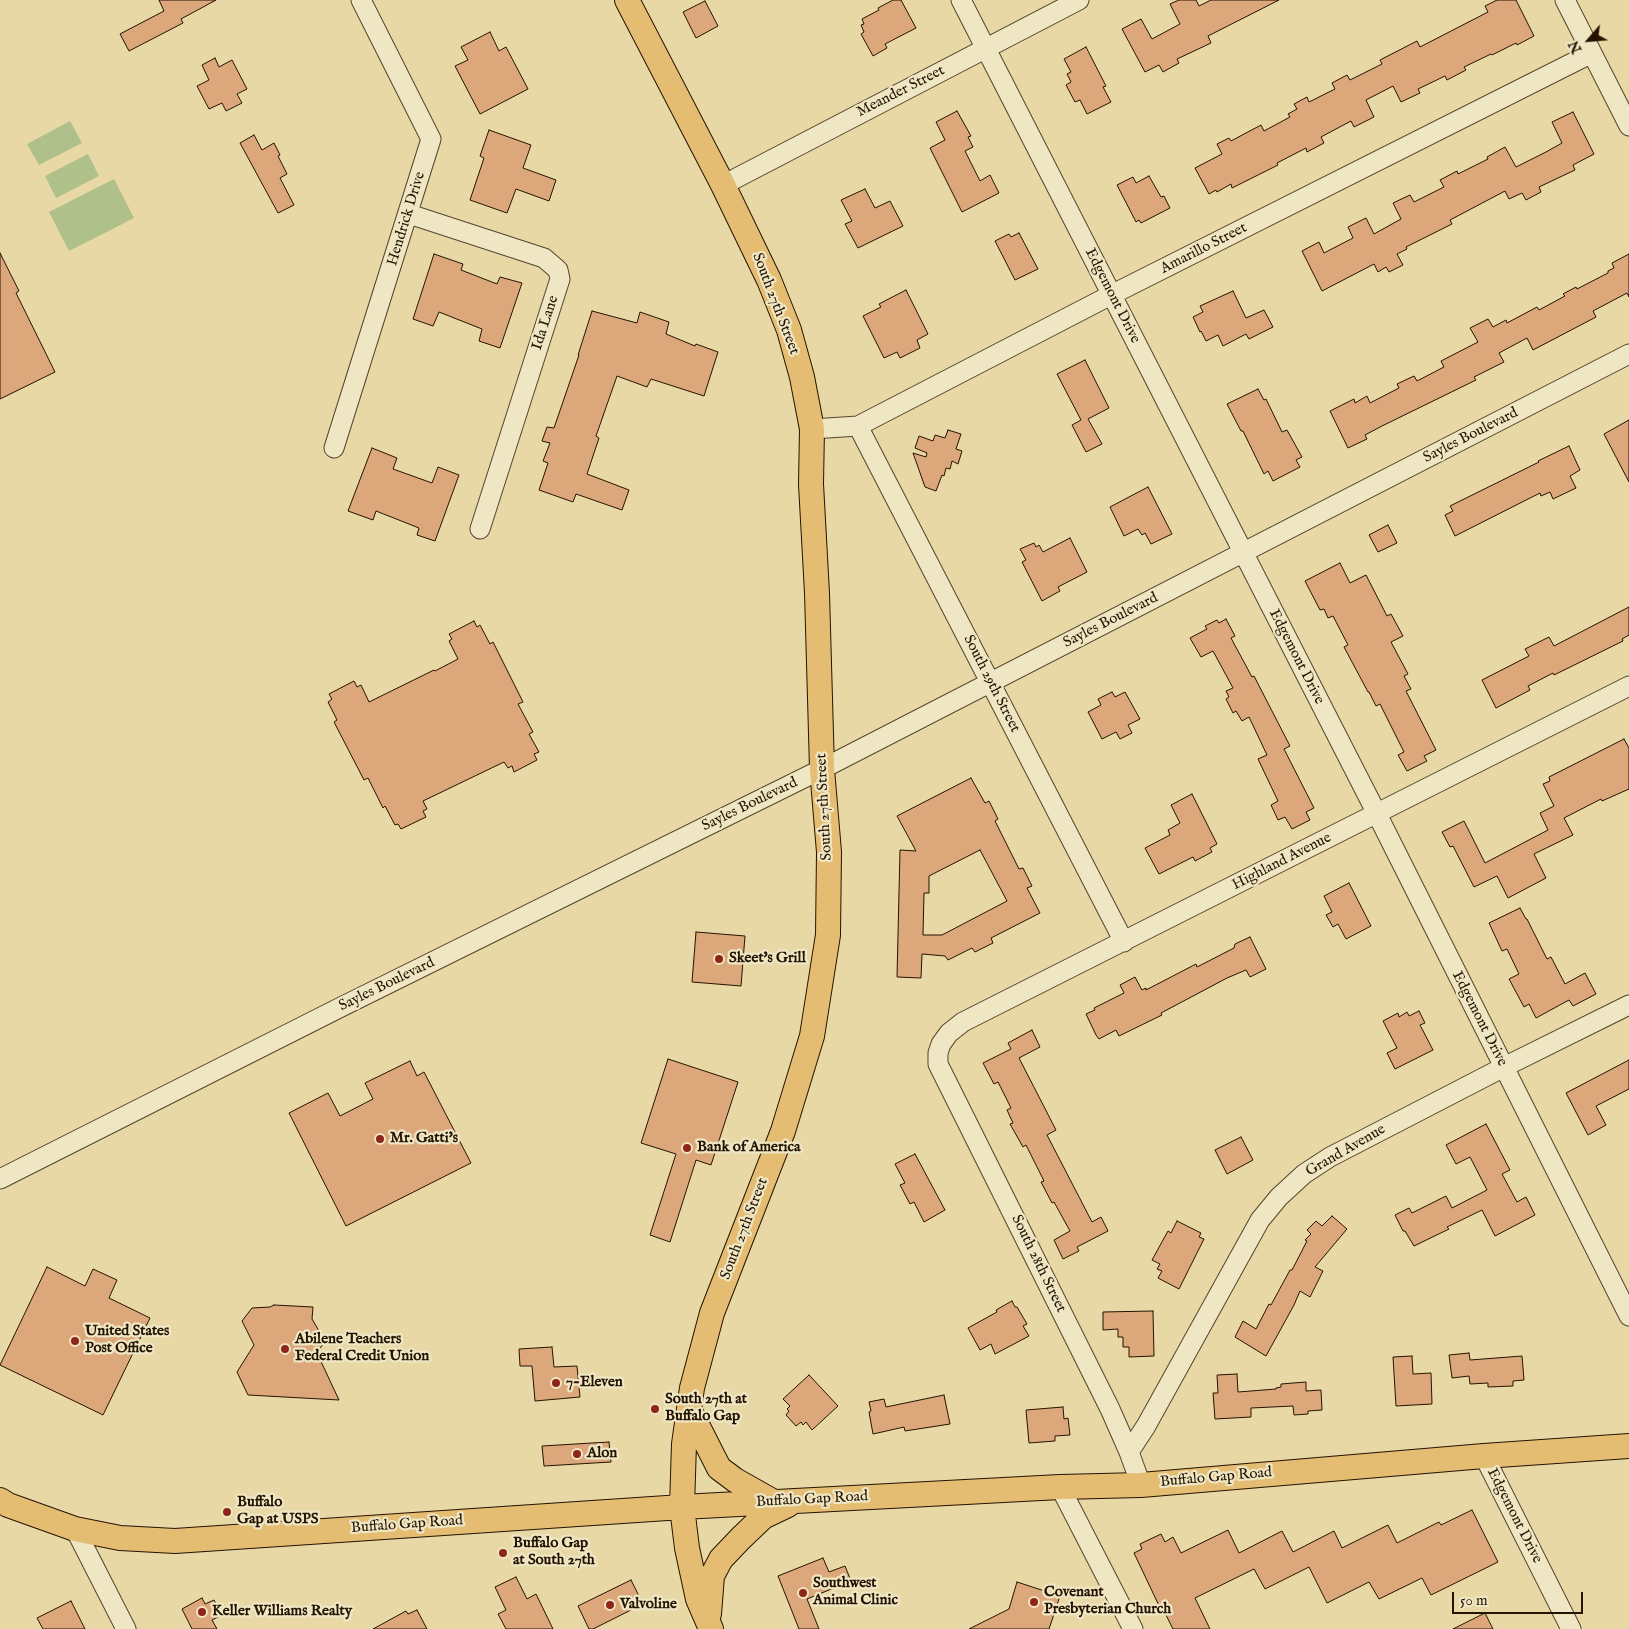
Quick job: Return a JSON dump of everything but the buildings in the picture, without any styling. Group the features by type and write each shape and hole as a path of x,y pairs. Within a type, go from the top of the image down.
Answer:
{"main road":[{"name":"South 27th Street","path":"627,0 723,185 769,280 789,330 802,377 812,429 811,484 817,593 822,769 828,852 828,935 812,1036 783,1131 712,1313 692,1388 684,1444 682,1507 687,1548 698,1599 710,1626"},
{"path":"689,1409 720,1468 735,1480 785,1502"},
{"name":"Buffalo Gap Road","path":"3,1507 75,1529 120,1538 174,1541 682,1507 1060,1487 1141,1485 1484,1456 1629,1446"},
{"path":"710,1626 712,1576 721,1560 763,1517 785,1502"}],"street":[{"name":"Hendrick Drive","path":"334,448 431,139 361,0"},
{"name":"Edgemont Drive","path":"961,0 1377,814 1629,1316"},
{"name":"Meander Street","path":"723,185 1080,0"},
{"path":"1565,0 1629,126"},
{"name":"Amarillo Street","path":"812,429 858,426 1112,295 1592,53"},
{"name":"Ida Lane","path":"409,214 544,258 558,270 560,279 480,529"},
{"name":"Sayles Boulevard","path":"0,1179 822,769 1629,354"},
{"name":"South 29th Street","path":"858,426 1124,942"},
{"name":"Highland Avenue","path":"942,1044 949,1034 963,1022 1629,686"},
{"name":"Grand Avenue","path":"1130,1452 1260,1220 1279,1197 1304,1174 1330,1157 1629,1005"},
{"name":"South 28th Street","path":"942,1044 938,1053 938,1064 1110,1408 1130,1452 1141,1485"},
{"name":"Edgemont Drive","path":"1484,1456 1571,1629"},
{"path":"1060,1487 1133,1629"},
{"path":"75,1529 126,1629"}],"green space":[{"path":"70,121 82,143 39,165 27,144"},
{"path":"88,154 99,176 56,198 45,176"},
{"path":"114,179 134,218 69,251 49,212"}],"place":[{"name":"Skeet's Grill","path":"719,959"},
{"name":"Mr. Gatti's","path":"380,1139"},
{"name":"Bank of America","path":"687,1148"},
{"name":"United States Post Office","path":"75,1341"},
{"name":"Abilene Teachers Federal Credit Union","path":"285,1349"},
{"name":"7-Eleven","path":"556,1383"},
{"name":"South 27th at Buffalo Gap","path":"655,1409"},
{"name":"Alon","path":"577,1454"},
{"name":"Buffalo Gap at USPS","path":"227,1512"},
{"name":"Buffalo Gap at South 27th","path":"503,1553"},
{"name":"Southwest Animal Clinic","path":"803,1593"},
{"name":"Covenant Presbyterian Church","path":"1034,1602"},
{"name":"Valvoline","path":"610,1605"},
{"name":"Keller Williams Realty","path":"202,1612"}]}
